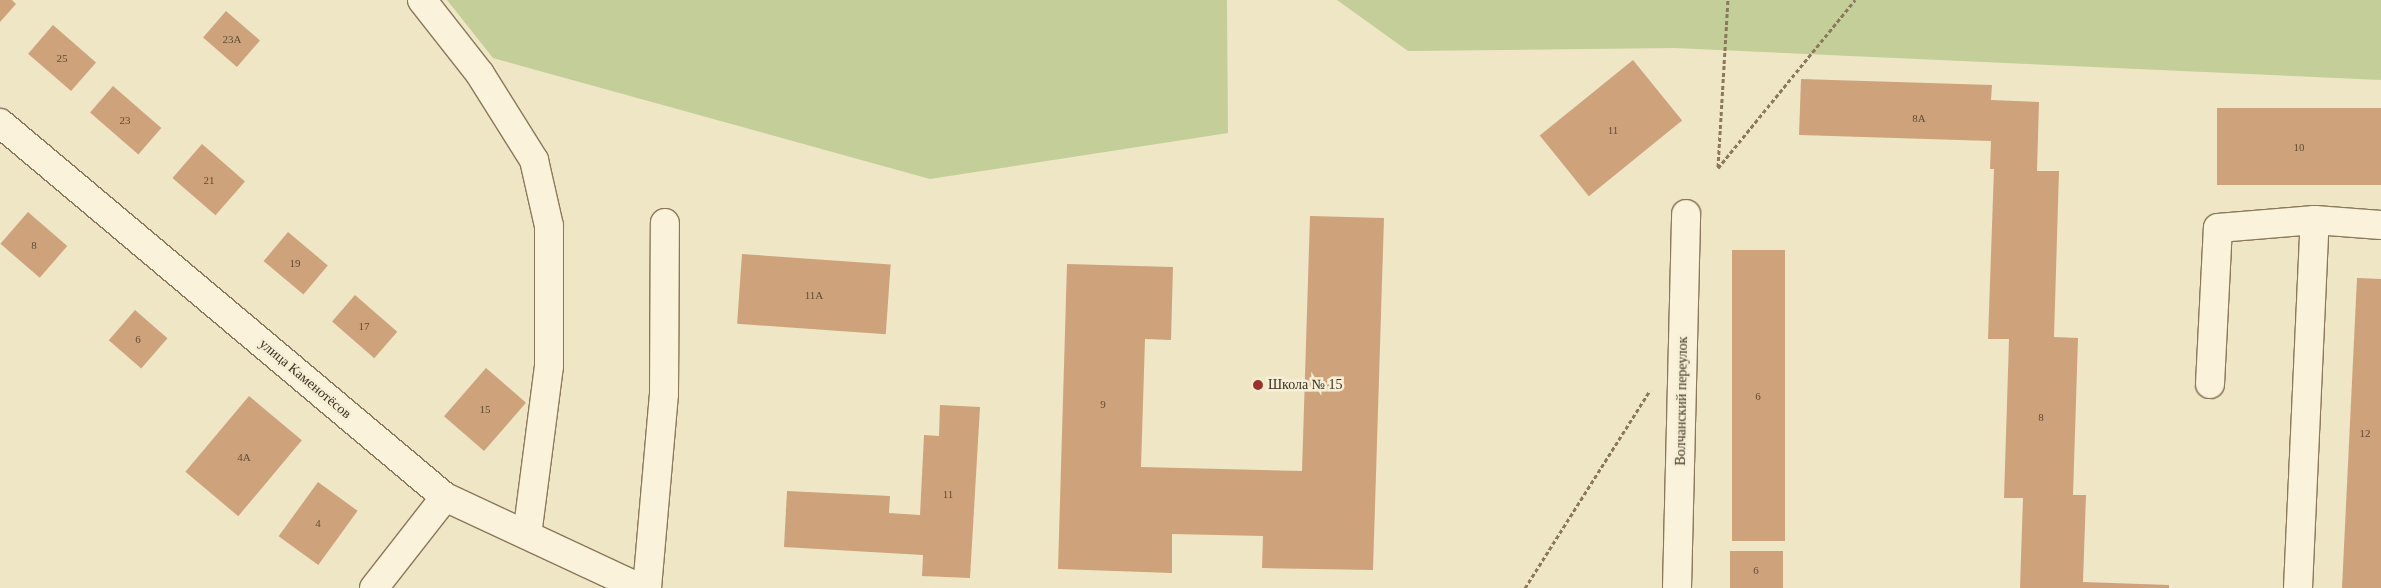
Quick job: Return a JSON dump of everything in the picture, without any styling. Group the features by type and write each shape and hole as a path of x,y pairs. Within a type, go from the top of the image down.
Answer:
{"street":[{"path":"422,0 480,74 534,160 549,226 549,366 527,535"},
{"name":"улица Каменотёсов","path":"0,123 445,497 640,588"},
{"name":"Волчанский переулок","path":"1677,588 1686,214"},
{"path":"2210,384 2218,228 2315,220 2381,225"},
{"path":"2298,588 2315,220"},
{"path":"647,588 664,394 665,223"},
{"path":"374,588 445,497"}],"path":[{"path":"1728,0 1718,168 1855,0"},
{"path":"1526,588 1652,386"}],"green space":[{"path":"447,0 1227,0 1228,133 930,179 493,58"},
{"path":"1337,0 2381,0 2381,80 1674,48 1408,51"}],"building":[{"path":"0,0 12,0 16,4 0,22"},
{"path":"226,11 260,41 237,67 203,37"},
{"path":"53,25 96,62 71,91 28,54"},
{"path":"1633,60 1682,121 1589,196 1540,136"},
{"path":"1801,79 1992,85 1991,100 2039,102 2037,171 2059,171 2054,337 2078,338 2073,495 2086,495 2083,582 2169,585 2169,588 2020,588 2023,498 2004,498 2009,339 1988,339 1994,169 1990,169 1991,141 1799,135"},
{"path":"113,86 161,128 138,154 90,112"},
{"path":"2217,108 2381,108 2381,185 2217,185"},
{"path":"202,144 245,181 215,215 172,178"},
{"path":"28,212 67,246 40,278 0,244"},
{"path":"1310,216 1384,218 1373,570 1262,568 1263,536 1172,534 1172,573 1058,569 1067,264 1173,267 1171,340 1145,339 1141,467 1302,471"},
{"path":"288,232 328,265 303,295 264,261"},
{"path":"1732,250 1785,250 1785,541 1732,541"},
{"path":"742,254 891,264 886,334 737,324"},
{"path":"2357,278 2381,279 2381,588 2342,588"},
{"path":"355,295 397,332 374,358 332,321"},
{"path":"135,310 167,338 141,368 109,340"},
{"path":"486,368 526,403 484,451 444,416"},
{"path":"249,396 302,440 238,516 185,472"},
{"path":"940,405 980,407 970,578 922,576 923,555 784,547 787,491 890,496 889,513 920,515 924,435 939,436"},
{"path":"318,482 358,511 318,565 279,536"},
{"path":"1730,551 1783,551 1783,588 1730,588"}],"place":[{"name":"Школа № 15","path":"1258,385"}]}
